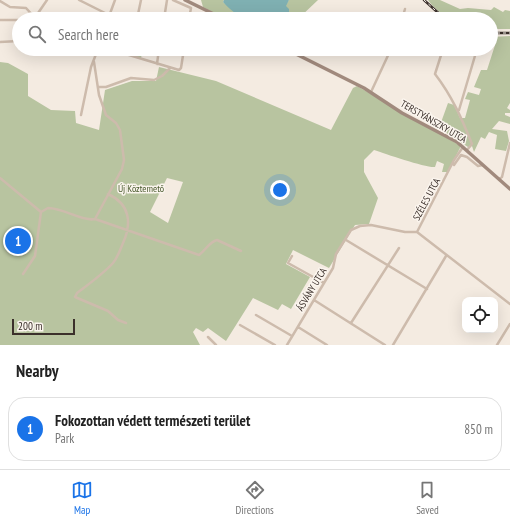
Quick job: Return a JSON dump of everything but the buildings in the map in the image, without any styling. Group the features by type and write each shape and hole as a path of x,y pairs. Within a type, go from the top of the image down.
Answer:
{"main road":[{"path":"185,0 210,12"},
{"name":"TERSTYÁNSZKY UTCA","path":"300,56 364,88 402,113 464,147 510,189"}],"street":[{"path":"39,12 47,0"},
{"path":"79,0 103,12"},
{"path":"110,12 115,0"},
{"path":"138,12 141,0"},
{"path":"165,12 167,0"},
{"path":"173,0 191,8 190,12"},
{"path":"0,1 10,7 26,8 29,12"},
{"path":"0,20 12,20"},
{"path":"0,46 2,42 12,41"},
{"path":"81,115 96,56"},
{"path":"131,56 180,70 183,56"},
{"path":"157,64 158,56"},
{"path":"371,92 388,56"},
{"path":"441,56 435,74 449,93 458,110 472,144 467,150"},
{"path":"458,110 475,56"},
{"path":"94,62 98,87 106,114 120,130 124,160 123,166 95,219"},
{"path":"98,87 106,87 131,78 154,80 162,76 170,68"},
{"path":"499,179 502,177 510,143"},
{"name":"SZÉLES UTCA","path":"346,240 351,230 371,225 405,232 417,232 456,156 464,147"},
{"path":"452,166 461,155 467,157 478,166 484,165"},
{"path":"0,178 41,212"},
{"path":"108,194 118,200 125,208 129,219 128,231 113,262 77,293 75,297 108,311 118,320 126,323"},
{"path":"41,212 51,208 69,212 88,220 95,219 199,255 211,242 217,240 241,251"},
{"path":"23,274 35,256 41,212"},
{"path":"417,232 446,256 510,304"},
{"path":"346,240 427,289"},
{"name":"ÁSVÁNY UTCA","path":"287,345 333,268 336,254 346,240"},
{"path":"351,323 398,248"},
{"path":"292,256 288,263 324,283"},
{"path":"393,345 446,256"},
{"path":"314,300 385,345"},
{"path":"256,315 292,336"},
{"path":"497,345 510,324"},
{"path":"240,325 275,345"},
{"path":"298,327 327,345"},
{"path":"208,337 216,345"}],"green space":[{"path":"201,0 224,0 223,2 235,12 213,12 203,7"},
{"path":"289,0 318,0 305,12 281,12"},
{"path":"428,0 440,0 460,9 468,8 491,10 494,7 503,12 505,10 510,11 510,29 498,29 498,12 440,12"},
{"path":"510,36 510,103 507,108 510,110 510,113 505,113 505,115 510,117 510,124 499,121 492,129 507,131 509,141 506,151 495,149 497,135 489,132 485,139 481,137 474,152 472,146 468,147 439,128 448,103 454,105 460,118 465,118 470,100 465,99 468,92 479,95 481,89 474,87 481,70 487,70 492,56 498,56 498,37"},
{"name":"Új Köztemető","path":"0,62 8,63 28,74 28,96 51,110 75,111 76,123 99,130 105,90 132,81 156,81 159,67 216,81 331,130 353,88 357,86 461,146 448,172 442,172 444,164 437,161 435,167 430,167 374,150 364,160 364,172 378,198 369,224 355,225 329,268 293,250 286,264 310,277 291,309 282,304 278,310 253,298 226,341 208,328 203,332 196,328 193,332 200,345 0,345","holes":["167,178 183,182 168,223 150,212"]}],"water":[{"path":"224,0 289,0 286,6 289,9 289,12 234,12 223,2"}],"railway":[{"path":"424,0 437,12"},
{"path":"498,33 510,33"}],"place":[{"name":"Fokozottan védett természeti terület","path":"18,241"}]}
